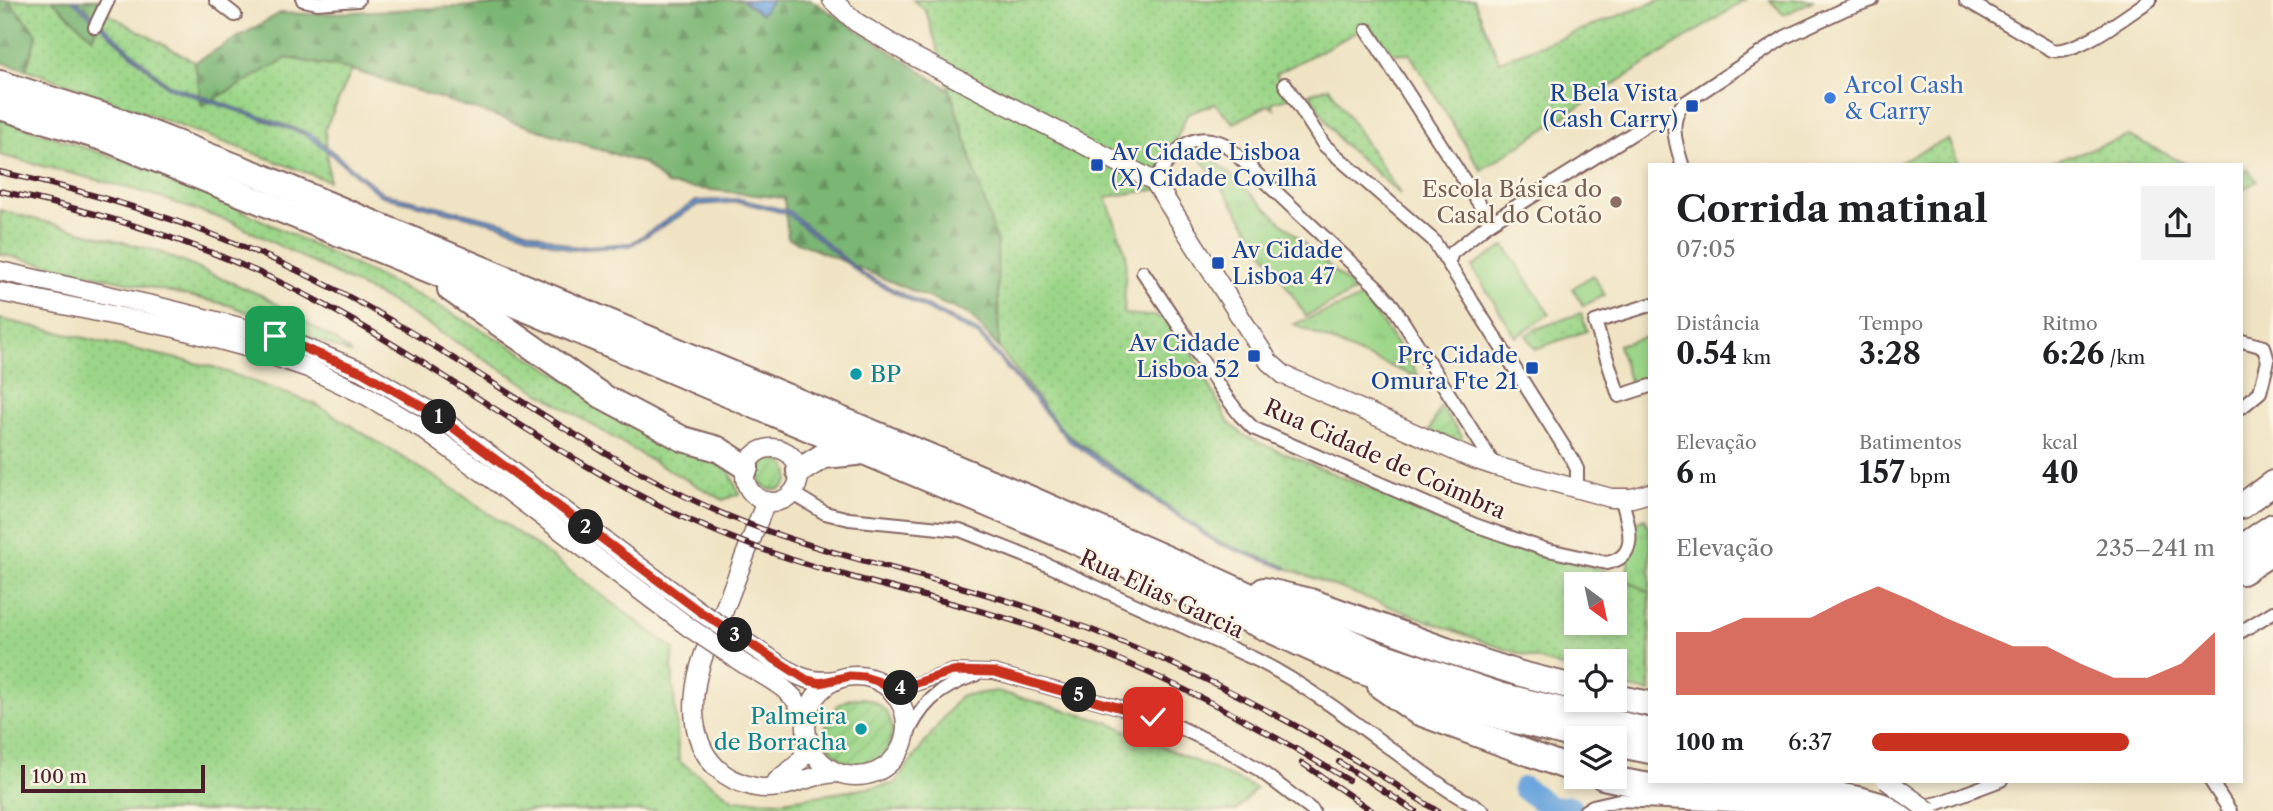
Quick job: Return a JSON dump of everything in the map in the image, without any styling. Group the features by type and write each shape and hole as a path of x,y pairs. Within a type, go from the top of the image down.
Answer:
{"highway":[{"path":"0,83 117,120 261,176 990,482 1216,580 1373,652 1503,696 1648,730"},
{"path":"0,107 106,139 536,313 1138,569 1360,671 1504,719 1564,733"},
{"path":"419,266 601,396 683,439 718,449 746,467"},
{"path":"796,482 823,456 862,452"},
{"path":"2243,505 2273,482"},
{"path":"2243,519 2273,500"},
{"path":"2243,546 2273,526"},
{"path":"2243,571 2273,552"},
{"path":"1216,580 1310,601 1447,650 1564,685"},
{"path":"1360,671 1417,712 1564,766"},
{"path":"1627,699 1648,704"},
{"path":"1468,730 1564,752"},
{"path":"1627,746 1648,751"},
{"path":"1627,769 1646,778"},
{"path":"1627,778 1646,778"},
{"path":"1667,783 1704,792 1816,792 1862,799 1896,811"}],"main road":[{"path":"832,0 856,22 909,54 1154,181 1269,362 1284,375 1456,452 1495,466 1622,499 1648,493"},
{"path":"0,271 275,336 362,372 432,412 699,611 756,649 807,680 820,683 850,676 864,677 889,688 901,703 904,712 904,741 889,764 878,771 852,776 827,773 784,786 758,788 732,779 720,771 702,747 693,717 695,687 705,652 723,615 766,501"},
{"path":"0,292 175,328 246,347 308,368 367,396 421,428 690,628 789,692 799,703 807,722"},
{"path":"774,448 783,450 796,462 796,482 780,500 766,501 758,498 747,484 746,467 757,453 774,448"},
{"path":"837,680 825,687 816,697 809,709 807,722 809,741 820,760 838,773"},
{"path":"771,788 780,777 800,764 809,741"},
{"path":"1890,783 1928,811"}],"street":[{"path":"95,27 108,0"},
{"path":"216,0 235,15"},
{"path":"303,0 317,3 358,0"},
{"path":"1682,163 1674,121 1678,110 1690,99 1785,37 1844,9 1872,0"},
{"path":"1966,0 2052,50 2061,52 2081,44 2150,0"},
{"path":"1367,30 1491,222"},
{"path":"1285,84 1324,145 1433,240 1573,461 1577,469 1577,488"},
{"path":"1448,263 1452,253 1491,222 1651,122 1674,121"},
{"path":"1154,181 1176,151 1187,142 1205,139 1226,145 1388,299 1495,466"},
{"name":"Rua Cidade de Coimbra","path":"1143,272 1240,415 1253,428 1475,525 1544,549 1607,563 1625,555 1630,544 1622,499"},
{"path":"1648,306 1595,322 1619,396 1648,387"},
{"path":"2243,341 2269,344 2268,361 2260,392 2243,406"},
{"name":"Rua Elias Garcia","path":"796,482 825,513 849,519 960,530 1041,562 1257,660 1312,692 1444,788 1483,811"},
{"path":"2243,630 2273,612"},
{"path":"889,688 908,687 953,671 985,672 1005,674 1122,708 1189,732 1225,749 1258,769 1312,811"},
{"path":"904,741 919,713 939,691 985,672"},
{"path":"1896,811 1940,803 1993,783"},
{"path":"2212,783 2230,811"},
{"path":"1589,809 1619,800 1867,811"}],"green space":[{"path":"0,0 8,0 37,34 26,69 0,62"},
{"path":"8,0 52,0 92,37 105,12 195,62 202,106 287,58 352,70 325,129 329,181 26,69 37,34"},
{"path":"52,0 111,0 92,37"},
{"path":"526,0 811,0 950,90 997,243 999,348 970,315 788,238 784,198 667,185 645,164 352,70 287,58 202,106 195,62 280,13 312,14 517,4"},
{"path":"913,0 1474,0 1499,61 1660,0 1745,0 1481,170 1409,53 1386,54 1370,25 1276,74 1293,97 1272,102 1274,109 1268,105 1234,123 1215,104 1187,114 1165,166 1159,189 1106,197 1126,254 1124,314 1174,318 1229,423 1246,437 1382,494 1433,519 1503,544 1611,572 1564,572 1564,635 1628,635 1628,576 1648,581 1648,692 1627,687 1627,649 1564,649 1564,668 1490,644 1216,542 1062,430 999,348 997,243 926,11"},
{"path":"1770,0 1814,0 1784,15"},
{"path":"1329,87 1400,194 1340,141 1309,94"},
{"path":"0,119 172,177 435,304 523,353 680,448 729,470 739,494 723,500 645,457 389,301 234,223 147,193 0,155"},
{"path":"2129,136 2184,163 2049,163"},
{"path":"1948,139 1958,163 1896,163"},
{"path":"1195,150 1209,155 1356,291 1306,316"},
{"path":"2248,170 2257,181 2243,189 2243,171"},
{"path":"0,210 157,251 263,296 335,340 352,354 229,305 0,254"},
{"path":"1505,246 1549,314 1516,337 1472,267"},
{"path":"1593,275 1605,295 1583,306 1573,288"},
{"path":"1364,297 1420,378 1294,324"},
{"path":"1581,313 1587,331 1535,349 1526,335 1536,329"},
{"path":"0,319 213,367 315,404 443,482 531,542 674,649 672,668 679,761 734,800 783,801 894,784 960,696 997,691 1107,722 1256,788 1236,811 0,811"},
{"path":"1648,337 1648,385 1632,390 1618,345"},
{"path":"1440,407 1462,436 1460,442 1429,432"},
{"path":"774,460 785,464 789,475 785,486 774,490 763,486 759,475 763,464"},
{"path":"1645,518 1648,527 1648,592 1628,581 1634,523"},
{"path":"859,698 872,701 882,708 889,718 892,731 889,744 882,754 872,761 859,764 846,761 836,754 829,744 826,731 829,718 836,708 846,701"}],"water":[{"path":"72,0 76,0 167,84 311,134 383,193 504,222 574,247 631,243 696,201 740,199 789,211 863,274 979,332 1068,436 1077,443 1217,541 1287,567 1286,569 1216,543 1069,441 979,336 862,276 788,214 740,202 698,205 630,246 571,250 500,225 386,197 304,134 167,87"},
{"path":"742,0 768,0 771,2 761,14"}],"waterway":[{"path":"1524,788 1551,808 1570,807 1573,811"}],"railway":[{"path":"0,172 141,210 187,225 277,261 409,331 584,440 674,491 759,528 1033,609 1139,649 1292,723 1437,811"},
{"path":"0,191 81,210 161,234 278,281 409,354 592,469 687,519 801,563 1004,618 1111,656 1232,713 1348,780"},
{"path":"1339,762 1415,811"},
{"path":"1302,763 1372,811"}],"place":[{"name":"Arcol Cash & Carry","path":"1830,98"},
{"name":"R Bela Vista (Cash Carry)","path":"1692,106"},
{"name":"Av Cidade Lisboa (X) Cidade Covilhã","path":"1097,165"},
{"name":"Escola Básica do Casal do Cotão","path":"1616,202"},
{"name":"Av Cidade Lisboa 47","path":"1218,263"},
{"name":"Av Cidade Lisboa 52","path":"1254,356"},
{"name":"Prç Cidade Omura Fte 21","path":"1532,368"},
{"name":"BP","path":"856,374"},
{"name":"Palmeira de Borracha","path":"861,729"}],"route":[{"path":"275,336 362,372 432,412 699,611 807,680 820,683 850,676 864,677 889,688 899,689 953,671 994,672 1153,717"}]}
